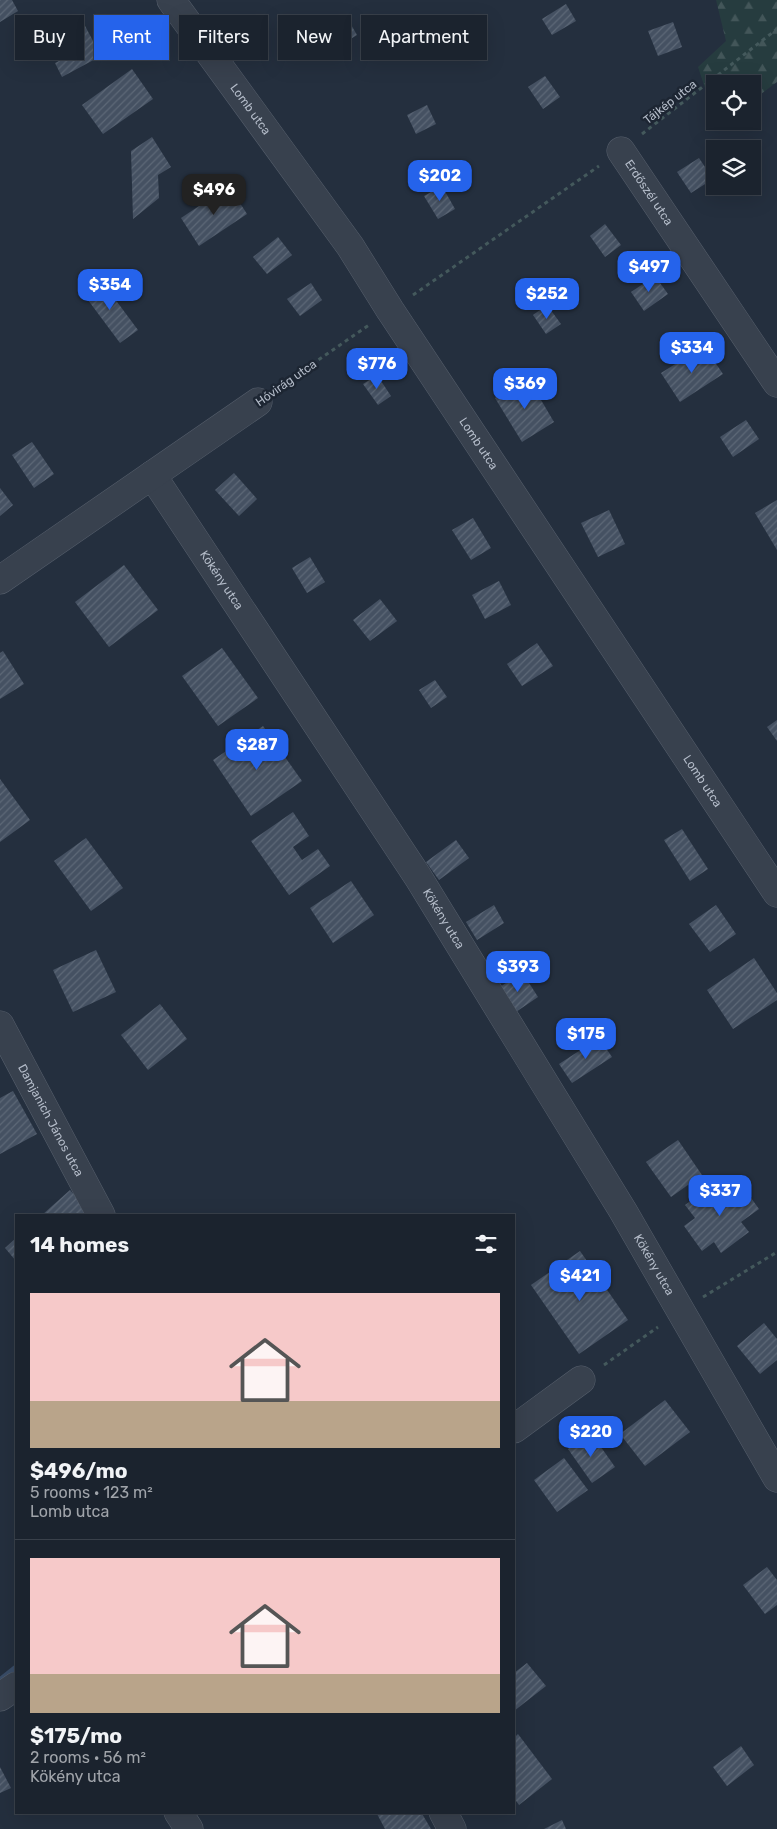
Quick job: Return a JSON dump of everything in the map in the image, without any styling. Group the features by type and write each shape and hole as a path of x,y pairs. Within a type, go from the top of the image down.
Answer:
{"street":[{"name":"Lomb utca","path":"171,0 350,246 390,310 777,893"},
{"name":"Erdőszél utca","path":"621,151 777,383"},
{"name":"Hóvirág utca","path":"0,580 258,402"},
{"name":"Kökény utca","path":"152,475 418,877 623,1211 777,1478"},
{"name":"Damjanich János utca","path":"0,1025 100,1214"},
{"path":"515,1428 581,1380"},
{"path":"0,1697 15,1687"},
{"path":"179,1814 189,1829"},
{"path":"445,1814 452,1829"}],"path":[{"name":"Tájkép utca","path":"621,151 777,29"},
{"name":"Hóvirág utca","path":"258,402 621,151"},
{"path":"581,1380 680,1311 777,1252"}],"green space":[{"path":"716,0 777,0 777,82 761,94 761,75 706,75 706,91 698,67 726,41"}],"building":[{"path":"0,0 12,0 18,11 0,22"},
{"path":"566,4 576,21 552,35 542,19"},
{"path":"673,22 682,47 658,56 648,31"},
{"path":"84,24 94,43 94,60 62,77 55,63 61,60 84,60"},
{"path":"351,25 357,35 351,39"},
{"path":"132,69 153,99 103,134 82,105"},
{"path":"545,76 560,97 543,109 528,87"},
{"path":"427,105 436,124 416,134 407,115"},
{"path":"152,137 171,167 158,175 159,198 133,219 131,151"},
{"path":"699,158 706,168 706,183 691,193 677,172"},
{"path":"229,186 247,214 199,246 181,218"},
{"path":"442,186 455,209 438,219 424,196"},
{"path":"605,224 621,245 605,257 590,236"},
{"path":"278,237 292,255 267,274 253,257"},
{"path":"655,276 668,294 644,311 631,292"},
{"path":"100,279 138,330 120,343 82,292"},
{"path":"311,283 322,300 300,316 287,299"},
{"path":"547,305 561,324 546,334 533,315"},
{"path":"704,346 723,374 680,402 661,373"},
{"path":"377,375 391,396 378,405 363,384"},
{"path":"528,378 554,422 522,442 495,398"},
{"path":"746,420 759,439 733,457 720,437"},
{"path":"32,442 54,474 34,488 12,455"},
{"path":"234,473 257,499 239,516 215,490"},
{"path":"0,488 13,505 0,516"},
{"path":"777,500 777,550 755,513"},
{"path":"609,510 625,544 598,557 581,523"},
{"path":"473,518 491,548 471,560 452,530"},
{"path":"310,557 325,582 307,593 292,568"},
{"path":"124,565 158,610 109,647 75,602"},
{"path":"499,581 511,605 485,619 472,595"},
{"path":"380,599 397,621 370,641 353,620"},
{"path":"537,643 553,666 522,686 507,664"},
{"path":"222,648 258,698 218,726 182,676"},
{"path":"3,651 24,684 0,699 0,653"},
{"path":"435,680 447,697 431,708 419,690"},
{"path":"777,720 777,741 767,727"},
{"path":"263,726 302,781 251,816 213,760"},
{"path":"0,779 30,820 0,842"},
{"path":"293,812 309,836 293,847 302,860 318,849 330,866 289,895 251,841"},
{"path":"682,829 708,869 690,881 664,840"},
{"path":"86,838 123,888 91,911 54,861"},
{"path":"456,840 469,858 439,880 426,862"},
{"path":"351,881 374,915 333,943 310,908"},
{"path":"494,905 504,923 477,940 466,922"},
{"path":"716,905 736,934 710,952 689,924"},
{"path":"96,950 116,992 73,1012 53,970"},
{"path":"754,958 777,993 777,1000 733,1029 707,990"},
{"path":"522,972 538,997 513,1014 497,989"},
{"path":"160,1004 187,1039 148,1070 121,1035"},
{"path":"599,1038 612,1057 572,1083 559,1064"},
{"path":"13,1091 37,1134 0,1154 0,1098"},
{"path":"678,1140 702,1175 671,1197 646,1162"},
{"path":"741,1184 759,1209 741,1222 749,1232 721,1253 714,1242 702,1251 684,1226 695,1218 685,1205 713,1185 723,1198"},
{"path":"70,1190 91,1214 43,1214"},
{"path":"15,1239 15,1260 5,1248"},
{"path":"580,1251 628,1320 579,1354 531,1285"},
{"path":"764,1323 777,1339 777,1360 760,1374 737,1346"},
{"path":"665,1400 690,1432 645,1466 620,1434"},
{"path":"591,1433 615,1467 592,1483 568,1449"},
{"path":"564,1458 588,1490 557,1512 534,1480"},
{"path":"767,1567 777,1580 777,1605 765,1614 743,1585"},
{"path":"527,1663 546,1686 515,1710 515,1672"},
{"path":"518,1734 552,1779 519,1805 515,1799 515,1737"},
{"path":"741,1746 754,1765 727,1786 713,1767"},
{"path":"0,1767 11,1788 0,1793"},
{"path":"377,1814 422,1814 431,1829 385,1829"},
{"path":"562,1820 566,1829 544,1829"}],"waterway":[{"path":"2,1680 15,1670"}]}
